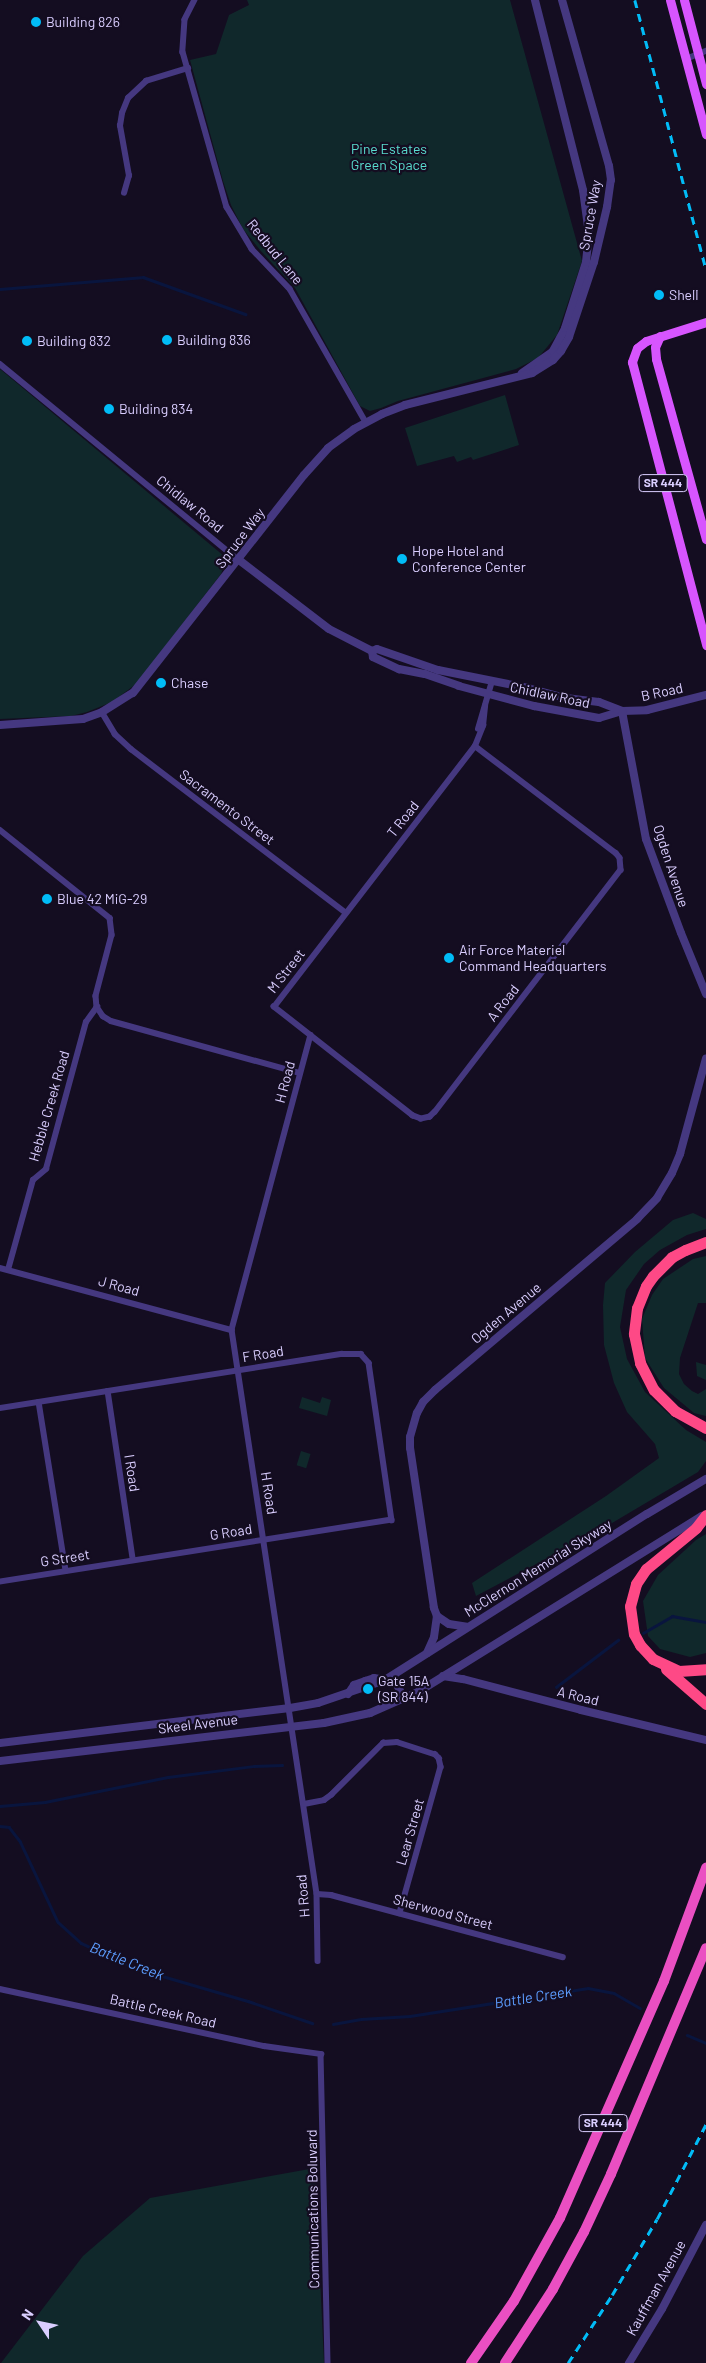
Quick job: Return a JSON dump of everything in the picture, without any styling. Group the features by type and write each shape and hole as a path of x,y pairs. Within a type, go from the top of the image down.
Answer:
{"highway":[{"path":"706,1242 678,1254 653,1276 640,1297 634,1334 640,1363 654,1390 675,1411 706,1428"},
{"path":"706,1514 696,1528 646,1569 639,1578 632,1594 630,1618 634,1634 644,1649 706,1704"},
{"path":"653,1658 679,1671 706,1669"},
{"name":"SR 444","path":"472,2363 519,2293 560,2218 664,1981 706,1868"},
{"name":"SR 444","path":"506,2363 553,2289 584,2232 706,1948"}],"main road":[{"path":"670,0 706,134"},
{"path":"684,0 702,54 706,84"},
{"name":"SR 444","path":"703,323 660,336 640,345 634,352 632,362 706,645"},
{"name":"SR 444","path":"660,336 655,347 656,358 706,539"}],"street":[{"name":"Redbud Lane","path":"195,0 187,14 182,44 221,193 233,220 252,249 290,289 366,422"},
{"name":"Spruce Way","path":"516,376 535,366 553,351 568,318 586,262 588,242 583,190 535,0"},
{"name":"Spruce Way","path":"0,725 83,718 102,712 134,693 240,560 317,459 339,439 366,422 405,405 532,373 544,367 561,351 569,337 594,262 610,188 609,166 562,0"},
{"path":"686,59 702,54"},
{"path":"124,193 128,176 120,126 122,112 128,98 137,87 150,78 188,68"},
{"name":"Chidlaw Road","path":"0,364 240,560 330,629 372,651 377,649 438,670 537,690 548,689 574,698 599,702 622,711"},
{"name":"Chidlaw Road","path":"372,651 373,657 399,669 441,678 488,694 570,714 599,718 622,711"},
{"name":"T Road","path":"346,913 475,746 492,680"},
{"name":"B Road","path":"622,711 647,710 706,695"},
{"name":"Ogden Avenue","path":"622,711 646,839 706,994"},
{"name":"Sacramento Street","path":"102,712 115,734 131,749 346,913"},
{"name":"A Road","path":"311,1035 413,1116 421,1119 430,1117 618,875 621,864 616,853 475,746"},
{"path":"0,830 110,918 112,935 96,996 97,1007 111,1022 300,1073"},
{"name":"M Street","path":"311,1035 274,1007 346,913"},
{"name":"Hebble Creek Road","path":"8,1270 33,1180 46,1169 86,1022 97,1007"},
{"name":"H Road","path":"311,1035 232,1330 317,1894 318,1962"},
{"name":"Ogden Avenue","path":"437,1616 434,1608 410,1448 410,1437 417,1414 423,1402 435,1390 637,1219 657,1198 680,1154 706,1058"},
{"name":"J Road","path":"0,1268 232,1330"},
{"name":"F Road","path":"0,1408 355,1352 366,1358 369,1363 392,1520"},
{"name":"I Road","path":"108,1391 133,1559"},
{"path":"40,1402 66,1571"},
{"name":"McClernon Memorial Skyway","path":"348,1694 393,1677 450,1638 706,1479"},
{"path":"393,1677 404,1699 706,1514"},
{"name":"G Road","path":"133,1559 392,1520"},
{"name":"G Street","path":"0,1582 133,1559"},
{"path":"426,1654 434,1637 437,1616 449,1624 468,1627"},
{"name":"A Road","path":"443,1676 463,1678 581,1710 706,1740"},
{"name":"Skeel Avenue","path":"0,1743 290,1708 318,1703 348,1694"},
{"name":"Skeel Avenue","path":"0,1761 356,1717 404,1699"},
{"name":"Lear Street","path":"304,1804 324,1800 331,1795 383,1743 397,1742 435,1754 439,1758 441,1767 400,1913"},
{"name":"Sherwood Street","path":"317,1894 331,1895 563,1957"},
{"name":"Battle Creek Road","path":"0,1989 264,2046 321,2054"},
{"name":"Communications Boluvard","path":"321,2054 328,2363"},
{"name":"Kauffman Avenue","path":"629,2363 662,2309 706,2225"}],"green space":[{"name":"Pine Estates Green Space","path":"247,0 510,0 582,261 557,335 538,358 516,369 398,401 370,411 360,406 295,288 243,229 231,205 223,181 190,60 216,54 229,15 249,5"},
{"path":"0,369 224,556 226,561 221,574 136,684 112,702 71,716 0,719"},
{"path":"505,395 519,445 473,460 471,457 457,462 454,456 417,466 405,428"},
{"path":"693,1213 706,1219 706,1229 687,1235 660,1250 644,1264 626,1290 620,1327 627,1359 645,1392 686,1430 706,1442 706,1461 698,1472 602,1529 476,1596 472,1583 606,1496 659,1458 655,1444 627,1412 614,1383 604,1345 603,1305 605,1283 635,1252 673,1220"},
{"path":"706,1256 706,1303 698,1303 680,1358 679,1374 684,1384 692,1391 698,1394 706,1389 706,1416 694,1413 664,1388 645,1358 642,1319 652,1295 663,1279 693,1259"},
{"path":"696,1362 706,1365 706,1380 697,1376"},
{"path":"302,1397 320,1403 322,1397 331,1400 327,1416 299,1408"},
{"path":"301,1451 311,1454 306,1468 297,1465"},
{"path":"706,1534 706,1653 690,1657 660,1649 648,1636 643,1601 658,1575 696,1540"},
{"path":"315,2168 324,2363 1,2363 83,2256 150,2198"}],"waterway":[{"path":"0,289 143,277 245,314"},
{"path":"643,1633 672,1616 706,1622"},
{"path":"556,1687 618,1640"},
{"path":"0,1806 45,1802 168,1777 254,1766 282,1765"},
{"name":"Battle Creek","path":"0,1826 9,1827 20,1841 58,1922 81,1943 135,1968 248,2001 312,2023"},
{"name":"Battle Creek","path":"333,2024 361,2019 410,2016 588,1988 614,1993 640,2008"},
{"name":"Battle Creek","path":"687,2035 706,2043"}],"railway":[{"path":"635,0 706,269"},
{"path":"568,2363 612,2295 657,2219 706,2124"}],"place":[{"name":"Building 826","path":"36,22"},
{"name":"Shell","path":"659,295"},
{"name":"Building 836","path":"167,340"},
{"name":"Building 832","path":"27,341"},
{"name":"Building 834","path":"109,409"},
{"name":"Hope Hotel and Conference Center","path":"402,559"},
{"name":"Chase","path":"161,683"},
{"name":"Blue 42 MiG-29","path":"47,899"},
{"name":"Air Force Materiel Command Headquarters","path":"449,958"},
{"name":"Gate 15A (SR 844)","path":"368,1689"}]}
